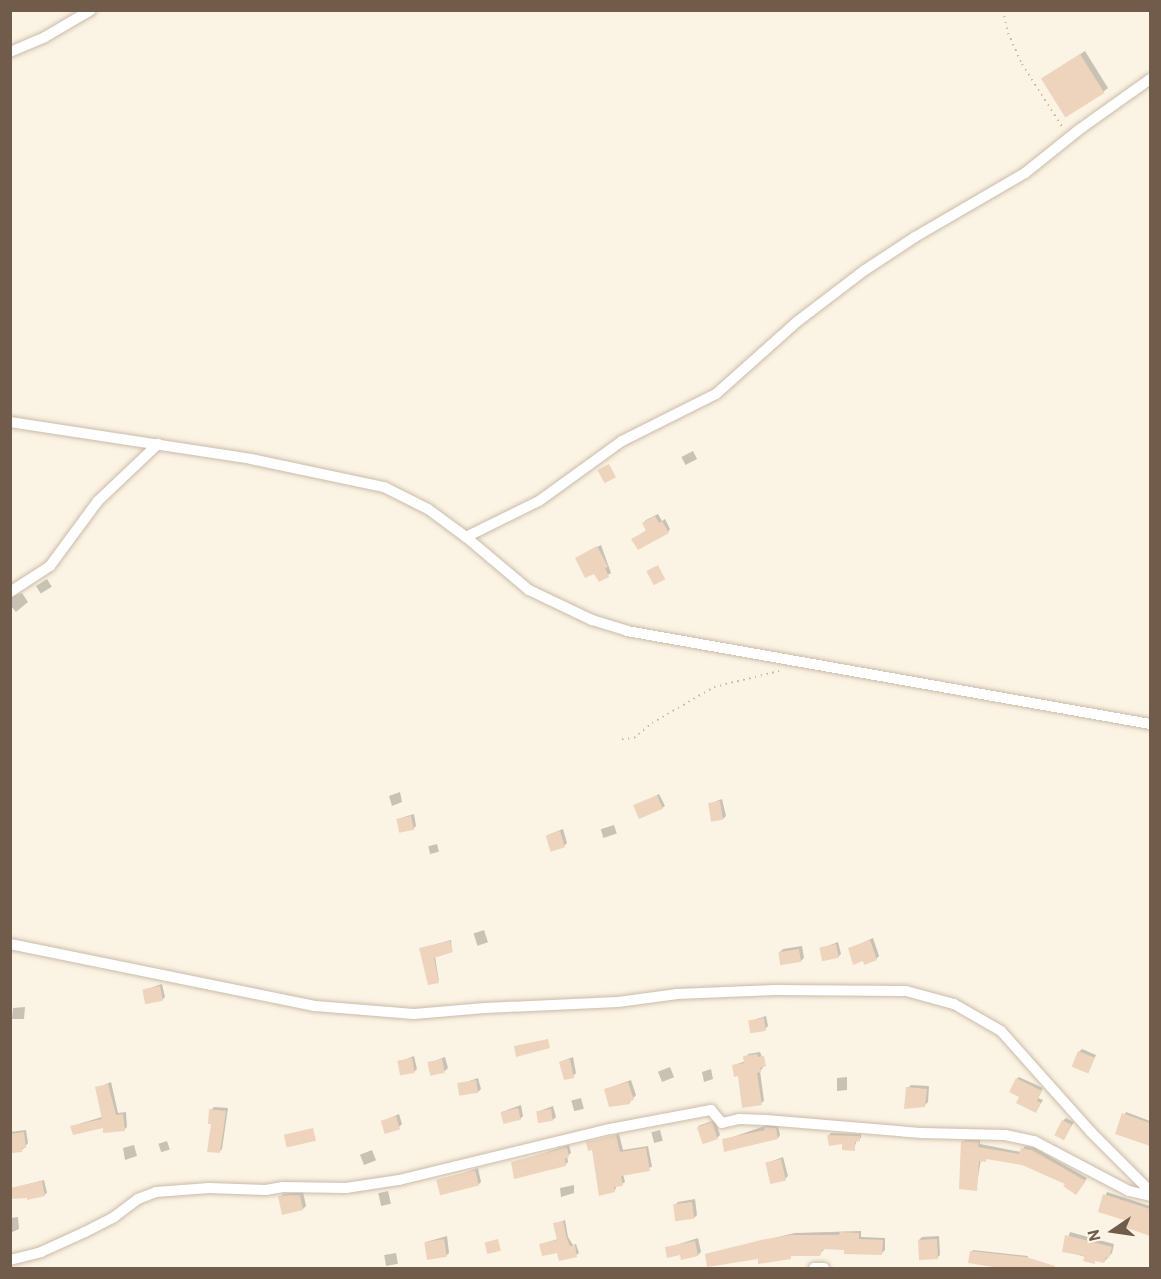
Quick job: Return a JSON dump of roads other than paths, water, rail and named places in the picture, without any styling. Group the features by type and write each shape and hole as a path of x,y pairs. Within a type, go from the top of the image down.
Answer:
{"street":[{"path":"10,52 45,38 91,10"},
{"path":"466,537 539,501 622,441 716,394 798,321 865,270 915,237 1025,173 1150,79"},
{"path":"10,422 158,444 328,474 384,487 428,509 466,537 529,590 592,620 627,631 1150,724"},
{"path":"10,591 50,566 98,501 158,444"},
{"path":"10,944 315,1006 414,1014 485,1008 618,1002 677,994 776,990 906,991 954,1004 1001,1031 1091,1132 1150,1191"},
{"path":"10,1260 41,1252 85,1232 114,1217 138,1199 156,1192 209,1188 266,1190 283,1187 346,1188 399,1180 610,1129 711,1110 722,1123 739,1119 766,1120 922,1133 1005,1135 1034,1141 1130,1191 1150,1196"},
{"path":"814,1269 825,1269"}]}
